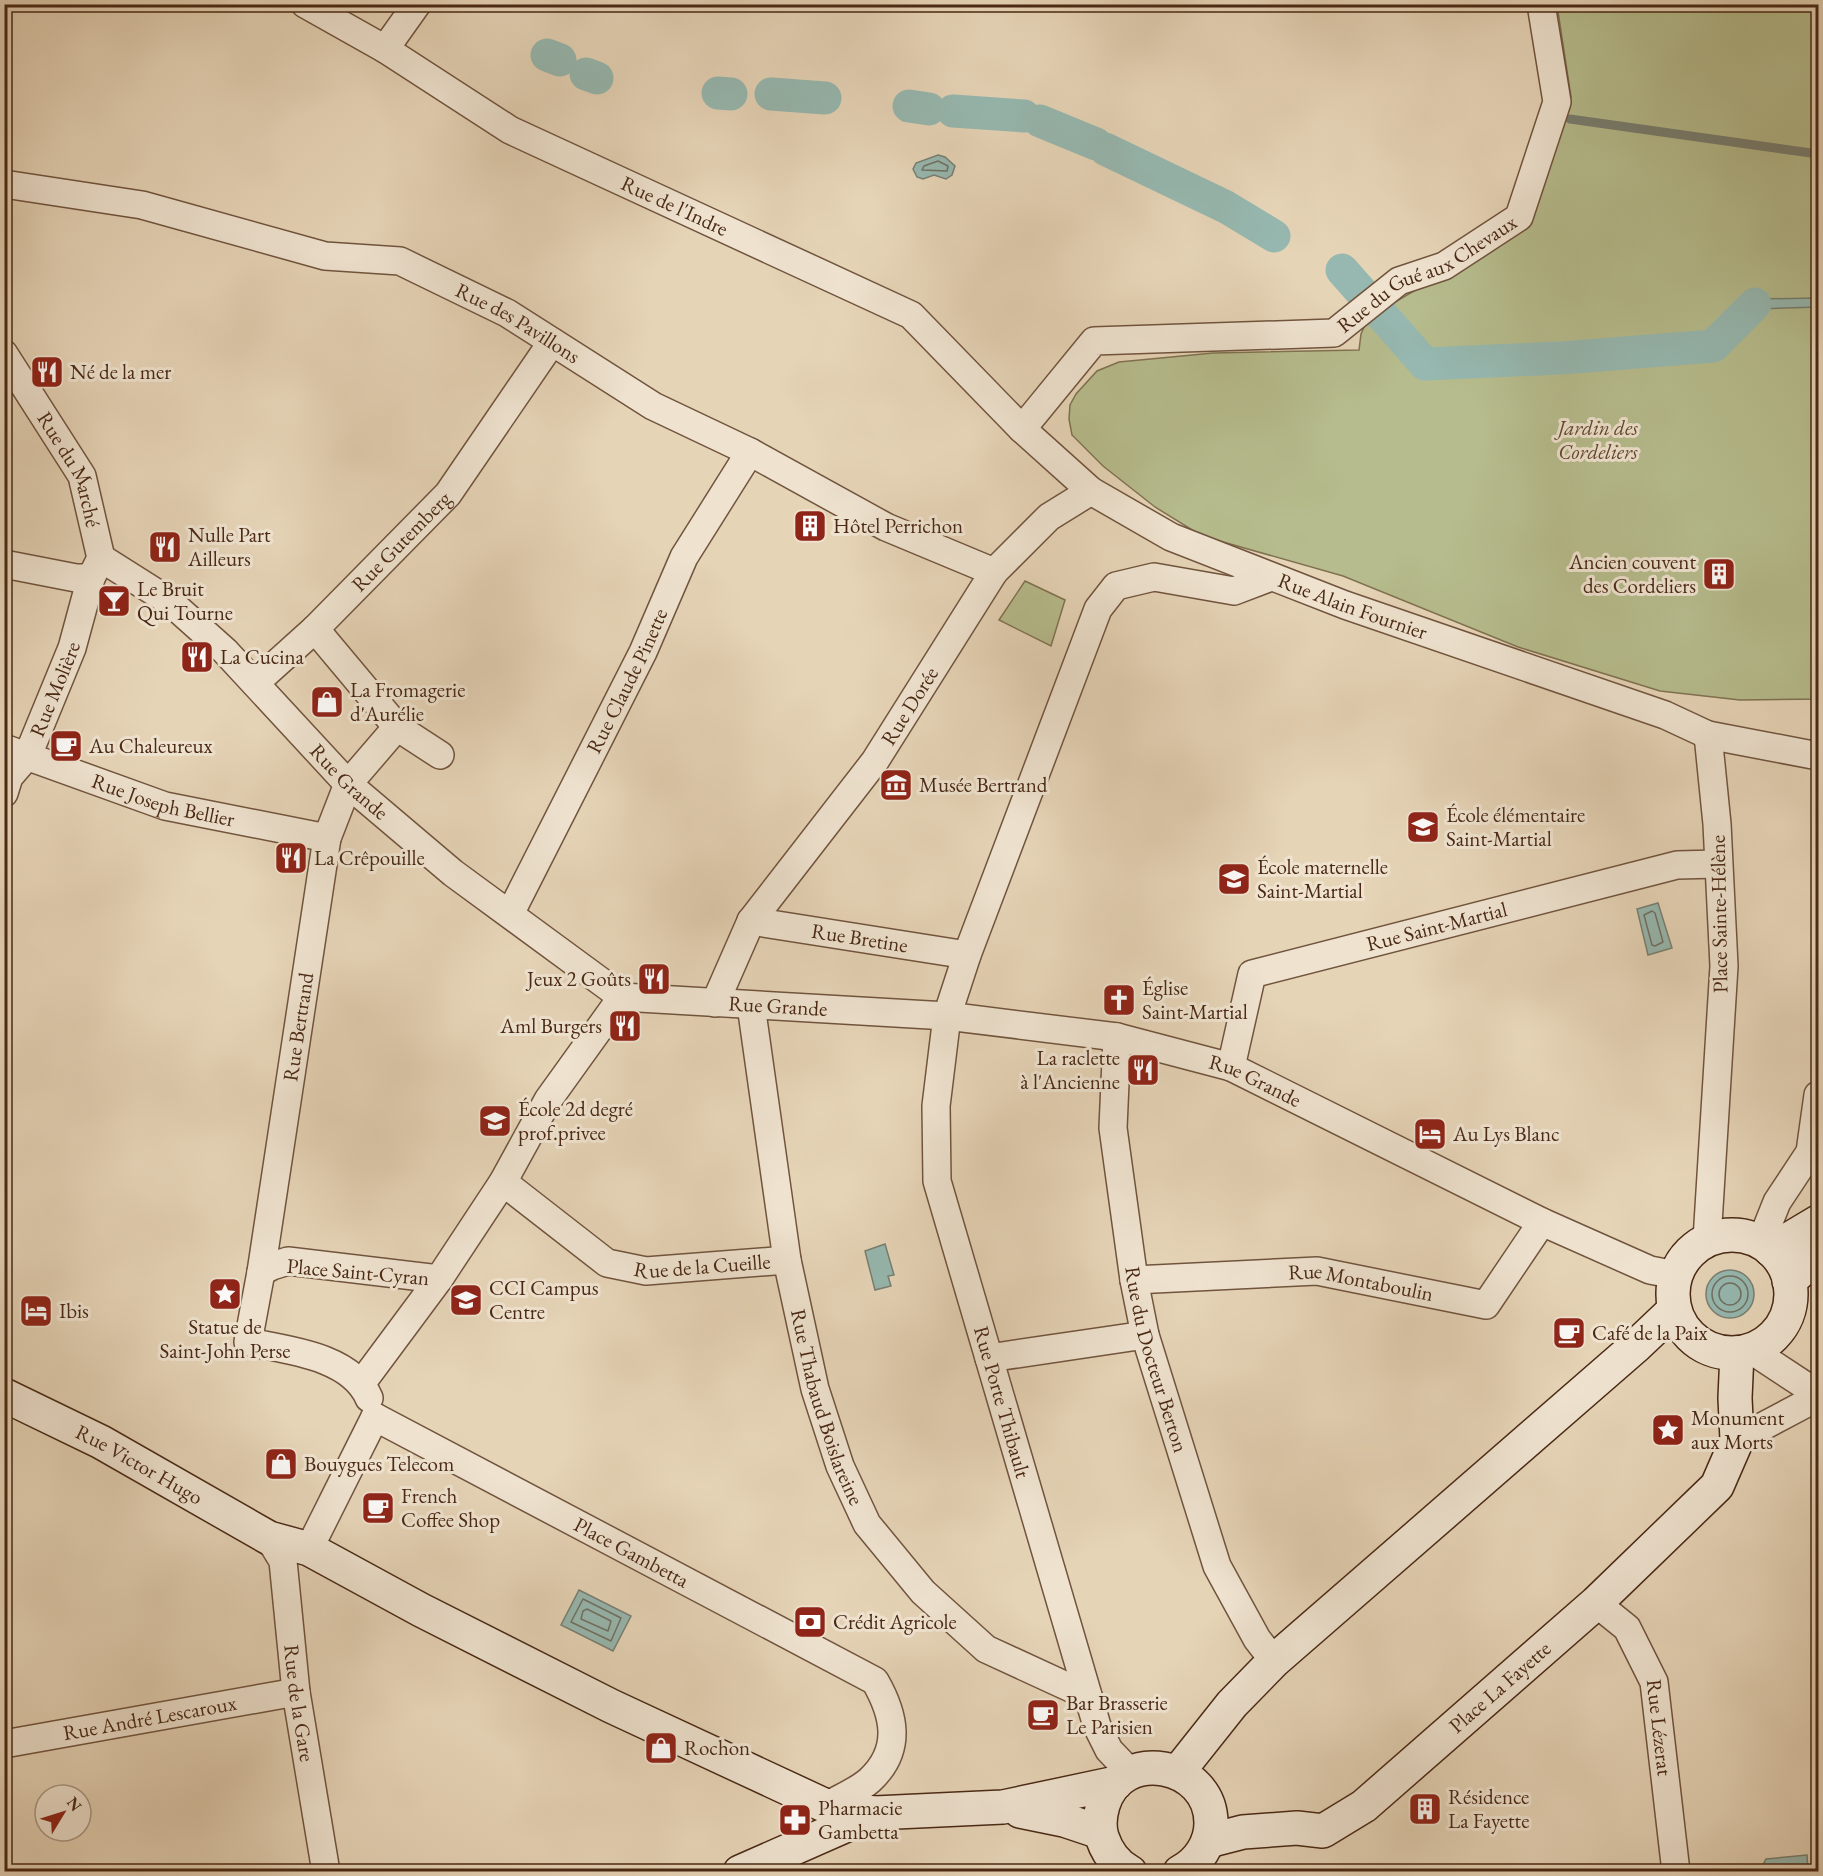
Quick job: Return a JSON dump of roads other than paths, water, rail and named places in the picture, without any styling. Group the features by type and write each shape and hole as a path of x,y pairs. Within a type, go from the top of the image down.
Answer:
{"main road":[{"path":"1766,1246 1818,1222"},
{"path":"1734,1234 1766,1246 1786,1269 1789,1281 1791,1298 1787,1315 1779,1330 1766,1342 1744,1351 1720,1352 1705,1347 1686,1331 1674,1310 1672,1292 1682,1260 1707,1240 1734,1234"},
{"path":"1789,1281 1818,1256"},
{"path":"1178,1772 1232,1704 1274,1660 1636,1346 1674,1310"},
{"name":"Place La Fayette","path":"1208,1841 1243,1832 1298,1828 1323,1831 1365,1806 1596,1603 1717,1486 1737,1440 1735,1398 1744,1351"},
{"name":"Rue Victor Hugo","path":"4,1395 101,1442 270,1538"},
{"path":"270,1538 309,1548 412,1605 611,1706 826,1806 875,1813 1003,1808 1123,1778 1146,1767 1163,1767 1178,1772 1197,1787 1209,1808 1211,1825 1208,1841 1200,1856 1180,1872"},
{"path":"1114,1858 1101,1814 1106,1797 1123,1778"},
{"path":"1003,1808 1064,1820 1114,1858"},
{"path":"740,1872 875,1813"}],"street":[{"name":"Rue de l'Indre","path":"305,4 385,50 510,130 911,315 1022,429"},
{"path":"385,50 417,4"},
{"name":"Rue du Gué aux Chevaux","path":"1022,429 1094,341 1334,333 1399,281 1444,266 1519,217 1557,102 1544,7"},
{"name":"Rue des Pavillons","path":"4,184 142,205 325,256 400,261 507,313 653,406 750,452 886,526 994,572"},
{"name":"Rue Gutemberg","path":"255,683 315,629 448,494 552,342"},
{"name":"Rue du Marché","path":"4,354 82,476 96,568"},
{"name":"Rue Alain Fournier","path":"1022,429 1090,491 1171,537 1345,605 1665,716 1708,735"},
{"name":"Rue Claude Pinette","path":"510,914 638,663 684,557 750,452"},
{"name":"Rue Dorée","path":"715,1003 751,921 876,761 994,572 1049,517 1090,491"},
{"name":"Rue Grande","path":"4,564 76,578 96,568 170,601 255,683 348,784 453,873 622,997 947,1016 1117,1037 1231,1067 1542,1222 1650,1270 1676,1275"},
{"name":"Rue Molière","path":"4,793 16,752 72,648 96,568"},
{"name":"Rue Porte Thibault","path":"1123,1778 1097,1725 937,1181 936,1106 947,1016 967,955 1098,609 1116,586 1154,577 1234,591 1270,577"},
{"path":"315,629 397,727 440,754"},
{"path":"348,784 397,727"},
{"path":"1708,735 1818,756"},
{"name":"Place Sainte-Hélène","path":"1707,1240 1724,966 1717,824 1708,735"},
{"name":"Rue Joseph Bellier","path":"16,752 165,807 327,838"},
{"name":"Rue Bertrand","path":"261,1272 327,838 348,784"},
{"name":"Rue Saint-Martial","path":"1231,1067 1252,974 1677,865 1718,864"},
{"name":"Rue Bretine","path":"751,921 967,955"},
{"path":"439,1279 503,1182 548,1100 622,997"},
{"name":"Rue Thabaud Boislareine","path":"751,1005 787,1260 815,1389 840,1466 867,1524 923,1592 986,1649 1088,1696"},
{"name":"Rue du Docteur Berton","path":"1117,1037 1113,1128 1134,1280 1146,1335 1217,1566 1257,1640 1274,1660"},
{"path":"1766,1246 1777,1202 1814,1157 1818,1095"},
{"name":"Rue de la Cueille","path":"503,1182 607,1263 646,1271 787,1260"},
{"name":"Rue Montaboulin","path":"1134,1280 1317,1271 1486,1305 1542,1222"},
{"name":"Place Saint-Cyran","path":"382,1355 359,1364 322,1361 248,1342 261,1272 272,1266 288,1262 439,1279"},
{"name":"Place Saint-Cyran","path":"322,1361 352,1375 361,1384 439,1279"},
{"path":"989,1358 1146,1335"},
{"path":"1744,1351 1818,1395"},
{"path":"309,1548 375,1417 361,1384"},
{"path":"1737,1440 1818,1395"},
{"name":"Place Gambetta","path":"375,1417 875,1681 892,1716 893,1733 885,1759 870,1780 826,1806"},
{"name":"Rue de la Gare","path":"270,1538 283,1562 296,1692 326,1872"},
{"name":"Rue Lézerat","path":"1596,1603 1627,1628 1654,1682 1676,1872"},
{"name":"Rue André Lescaroux","path":"4,1744 296,1692"}],"water":[{"path":"938,155 945,157 955,166 952,175 946,179 934,175 923,179 917,177 913,169 916,163"},
{"path":"1818,298 1818,307 1755,309 1755,299"},
{"path":"1658,903 1672,948 1648,955 1637,909"},
{"path":"885,1244 894,1275 888,1276 891,1286 875,1290 865,1251"},
{"path":"1725,1270 1735,1270 1747,1277 1754,1289 1754,1299 1747,1311 1735,1318 1725,1318 1710,1307 1706,1299 1706,1289 1717,1274"},
{"path":"579,1590 631,1616 613,1651 561,1625"},
{"path":"1807,1855 1808,1871 1760,1870 1766,1859"}],"waterway":[{"path":"547,55 560,60"},
{"path":"586,74 597,78"},
{"path":"718,93 731,94"},
{"path":"771,94 825,98"},
{"path":"909,106 929,109"},
{"path":"953,111 1024,116"},
{"path":"1570,119 1818,154"},
{"path":"1040,121 1096,144"},
{"path":"1105,149 1226,207 1274,236"},
{"path":"1342,270 1425,364 1561,358 1713,346 1755,304"}],"place":[{"name":"Né de la mer","path":"47,372"},
{"name":"Hôtel Perrichon","path":"810,526"},
{"name":"Nulle Part Ailleurs","path":"165,547"},
{"name":"Ancien couvent des Cordeliers","path":"1719,574"},
{"name":"Le Bruit Qui Tourne","path":"114,601"},
{"name":"La Cucina","path":"197,657"},
{"name":"La Fromagerie d'Aurélie","path":"327,702"},
{"name":"Au Chaleureux","path":"66,746"},
{"name":"Musée Bertrand","path":"896,785"},
{"name":"École élémentaire Saint-Martial","path":"1423,827"},
{"name":"La Crêpouille","path":"291,858"},
{"name":"École maternelle Saint-Martial","path":"1234,879"},
{"name":"Jeux 2 Goûts","path":"654,979"},
{"name":"Église Saint-Martial","path":"1119,1000"},
{"name":"Aml Burgers","path":"625,1026"},
{"name":"La raclette à l'Ancienne","path":"1143,1070"},
{"name":"École 2d degré prof.privee","path":"495,1121"},
{"name":"Au Lys Blanc","path":"1430,1134"},
{"name":"Statue de Saint-John Perse","path":"225,1294"},
{"name":"CCI Campus Centre","path":"466,1300"},
{"name":"Ibis","path":"36,1311"},
{"name":"Café de la Paix","path":"1569,1333"},
{"name":"Monument aux Morts","path":"1668,1430"},
{"name":"Bouygues Telecom","path":"281,1464"},
{"name":"French Coffee Shop","path":"378,1508"},
{"name":"Crédit Agricole","path":"810,1622"},
{"name":"Bar Brasserie Le Parisien","path":"1043,1715"},
{"name":"Rochon","path":"661,1748"},
{"name":"Résidence La Fayette","path":"1425,1809"},
{"name":"Pharmacie Gambetta","path":"795,1820"}],"park label":[{"name":"Jardin des Cordeliers","path":"1598,440"}]}
